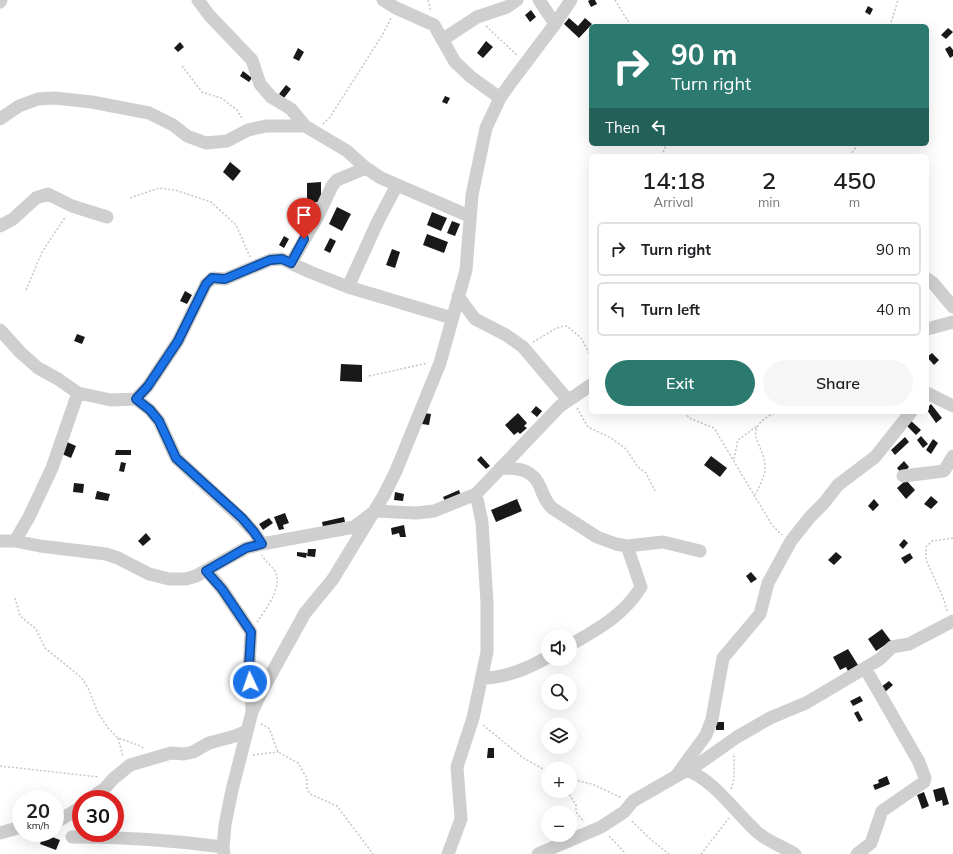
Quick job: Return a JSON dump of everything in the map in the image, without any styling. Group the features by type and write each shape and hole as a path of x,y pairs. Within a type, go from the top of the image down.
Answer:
{"street":[{"path":"198,0 209,15 252,60 260,84 271,96 291,109 311,129 347,151 366,168 381,178 469,216"},
{"path":"383,0 396,8 434,25 455,62 471,77 500,98"},
{"path":"442,40 477,17 507,7 517,0"},
{"path":"538,0 555,24"},
{"path":"124,837 182,841 224,850 225,825 241,754 250,721 263,688 305,613 333,579 375,511 396,471 440,363 466,270 469,216 483,139 488,121 500,98 524,63 555,24 571,0"},
{"path":"0,119 19,106 38,99 54,98 92,102 149,113 173,125 187,136 206,143 227,141 248,130 266,126 311,129"},
{"path":"291,263 318,216 332,186 338,180 366,168"},
{"path":"348,287 378,221 397,185"},
{"path":"0,226 14,219 36,198 48,194 72,206 107,217"},
{"path":"136,399 148,386 178,341 206,284 212,278 225,279 270,260 282,259 348,287 452,318"},
{"path":"929,280 953,307"},
{"path":"458,296 476,319 506,334 523,347 568,399"},
{"path":"929,329 953,322"},
{"path":"0,330 21,353 38,368 58,379 78,393 111,400 136,399 150,410 159,421 176,458 242,518 262,544"},
{"path":"0,541 15,541 40,546 106,554 118,558 149,574 169,579 186,579 206,571 246,548 354,527 375,511 416,513 434,512 476,494 568,399 589,386"},
{"path":"15,541 29,517 52,468 78,393"},
{"path":"929,394 953,406"},
{"path":"681,773 706,735 712,719 724,658 760,614 768,583 791,541 810,516 824,503 838,485 875,457 909,414"},
{"path":"903,476 944,471 953,456"},
{"path":"500,468 524,470 533,474 546,502 552,508 597,537 616,544 627,546 663,542 700,551"},
{"path":"448,854 461,819 457,767 473,718 487,652 487,603 482,522 476,494"},
{"path":"577,641 609,622 634,600 641,587 627,546"},
{"path":"102,790 112,779 130,765 171,753 184,754 193,752 209,743 235,736 250,721 249,667 251,632 222,589 206,571"},
{"path":"538,854 596,830 624,812 633,801 700,763 737,737 770,718 806,703 865,668 880,659 892,647 909,644 952,622"},
{"path":"482,678 495,678 541,661"},
{"path":"857,854 871,843 882,811 924,782 925,778 920,762 865,668"},
{"path":"681,773 699,775 710,784 758,833 795,854"},
{"path":"0,833 12,830"}],"path":[{"path":"615,0 630,24"},
{"path":"891,24 898,0"},
{"path":"311,129 334,111 383,34 396,8"},
{"path":"477,17 524,63"},
{"path":"182,66 202,92 221,98 237,110 248,130"},
{"path":"130,198 159,188 175,190 211,202 236,225 254,268"},
{"path":"26,290 42,252 72,206"},
{"path":"523,347 544,337 560,326 567,326 582,338 589,352"},
{"path":"369,376 426,363 440,363"},
{"path":"568,399 576,406 588,427 611,438 626,449 638,467 646,473 655,491"},
{"path":"686,414 689,418 714,428 772,525 778,532 791,541"},
{"path":"734,460 738,440 772,414"},
{"path":"755,495 761,484 765,470 764,462 755,436 757,426"},
{"path":"952,622 943,597 926,560 926,547 932,541 953,538"},
{"path":"251,632 268,605 276,586 276,573 262,556 262,544"},
{"path":"15,598 20,616 36,629 45,648 82,678 89,690 98,714 108,728 118,738 138,745 156,757"},
{"path":"473,718 522,757 541,768"},
{"path":"250,721 269,728 278,752"},
{"path":"701,854 720,832 731,806 734,779 733,758 737,737"},
{"path":"118,738 120,751 124,761 130,765"},
{"path":"241,754 258,755 278,752 298,763 307,778 307,788 310,794 337,806 373,854"},
{"path":"0,766 112,779"},
{"path":"577,781 592,784 616,796 633,801"},
{"path":"572,798 576,805 576,812 626,854"},
{"path":"624,812 648,838 669,854"}],"building":[{"path":"595,0 597,4 591,7 588,1"},
{"path":"868,6 873,9 870,15 865,12"},
{"path":"531,10 536,17 530,22 525,15"},
{"path":"569,18 578,26 585,18 592,24 589,24 589,27 579,38 564,24"},
{"path":"948,28 953,32 946,39 941,35"},
{"path":"486,41 493,47 483,58 477,53"},
{"path":"180,42 184,47 178,52 174,48"},
{"path":"950,46 953,50 953,56 950,58 945,49"},
{"path":"298,48 304,52 299,61 293,58"},
{"path":"243,71 252,78 249,82 240,76"},
{"path":"286,85 291,89 284,98 279,94"},
{"path":"445,96 450,98 447,104 442,102"},
{"path":"230,162 241,171 233,181 223,172"},
{"path":"321,182 321,202 307,202 307,183"},
{"path":"337,207 351,214 342,231 329,224"},
{"path":"432,212 447,218 441,231 427,225"},
{"path":"452,221 460,224 455,236 447,233"},
{"path":"427,234 448,242 444,253 423,245"},
{"path":"284,236 289,239 284,248 279,245"},
{"path":"330,238 336,241 330,253 324,250"},
{"path":"392,249 400,252 395,268 386,265"},
{"path":"185,291 192,295 187,304 180,301"},
{"path":"77,334 85,337 82,344 74,341"},
{"path":"932,353 939,360 934,365 929,359 929,355"},
{"path":"341,364 362,365 362,382 340,381"},
{"path":"931,404 942,418 936,423 929,413 929,406"},
{"path":"536,406 542,411 537,417 531,412"},
{"path":"424,413 431,414 429,425 422,424"},
{"path":"518,413 527,423 524,426 527,428 520,434 518,432 514,435 505,425"},
{"path":"910,420 921,430 916,435 906,425"},
{"path":"921,436 928,444 923,448 917,440"},
{"path":"905,437 909,442 895,455 891,450"},
{"path":"933,439 938,443 931,454 926,450"},
{"path":"67,442 76,446 71,458 62,454"},
{"path":"116,450 131,450 131,455 115,455"},
{"path":"481,456 490,466 486,469 477,460"},
{"path":"711,456 727,468 720,477 704,465"},
{"path":"904,461 909,467 902,474 897,468"},
{"path":"121,462 126,463 124,472 119,471"},
{"path":"906,480 915,490 906,499 897,488"},
{"path":"74,483 84,484 83,493 73,492"},
{"path":"459,490 461,496 446,503 443,497"},
{"path":"97,491 110,494 108,501 95,499"},
{"path":"395,492 404,494 403,501 394,500"},
{"path":"931,496 938,502 931,509 924,504"},
{"path":"517,499 522,511 496,522 491,510"},
{"path":"874,499 879,505 873,511 868,506"},
{"path":"285,513 289,523 283,525 284,529 279,530 274,517"},
{"path":"344,517 345,522 323,527 322,522"},
{"path":"269,518 273,523 263,530 259,524"},
{"path":"404,525 406,537 400,537 399,533 392,535 391,528"},
{"path":"146,533 151,539 143,546 138,541"},
{"path":"904,539 908,543 903,549 899,545"},
{"path":"308,549 316,549 315,557 307,556"},
{"path":"297,552 307,553 306,558 297,556"},
{"path":"836,552 842,557 834,565 828,560"},
{"path":"910,553 913,558 905,564 901,558"},
{"path":"751,572 757,579 751,583 746,576"},
{"path":"882,629 891,641 876,651 868,639"},
{"path":"848,649 858,665 848,671 846,667 840,670 833,657"},
{"path":"889,681 893,685 885,692 881,687"},
{"path":"860,696 863,701 853,706 850,701"},
{"path":"858,711 863,720 859,722 854,713"},
{"path":"716,722 724,722 724,730 716,730"},
{"path":"488,748 494,748 494,758 487,758"},
{"path":"887,776 890,784 875,790 873,785 879,783 878,780"},
{"path":"944,787 949,804 943,806 942,800 936,802 933,790"},
{"path":"924,792 929,806 922,809 917,795"},
{"path":"41,842 59,842 56,850 40,844"}],"route":[{"path":"250,682 249,667 251,632 222,589 206,571 246,548 262,544 242,518 176,458 159,421 150,410 136,399 148,386 178,341 206,284 212,278 225,279 270,260 282,259 291,263 304,239"}]}
